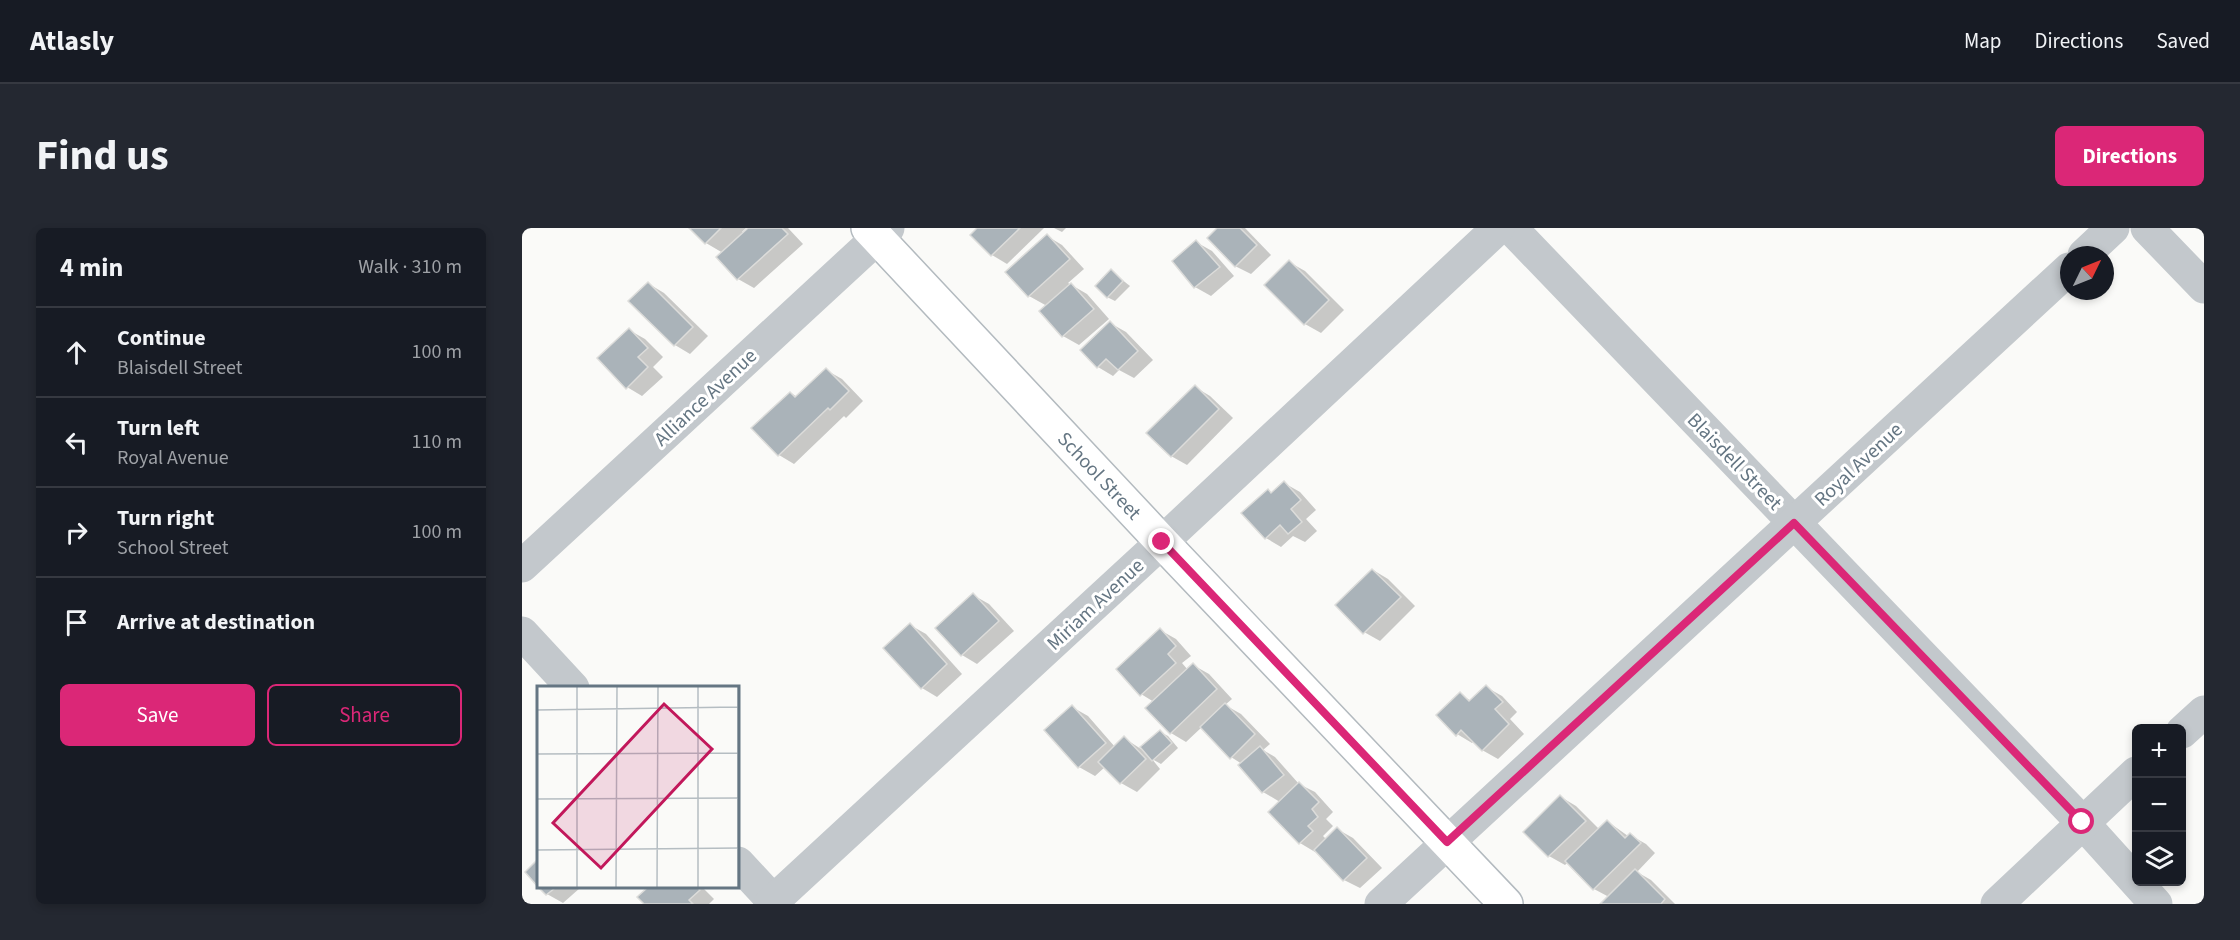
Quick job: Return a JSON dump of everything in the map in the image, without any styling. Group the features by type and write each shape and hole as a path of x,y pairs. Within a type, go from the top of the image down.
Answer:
{"main road":[{"name":"School Street","path":"878,231 1162,542 1506,904"}],"street":[{"name":"Miriam Avenue","path":"773,903 1498,228"},
{"name":"Blaisdell Street","path":"1511,228 2082,822 2156,904"},
{"path":"2094,246 2113,228"},
{"path":"2147,228 2204,288"},
{"name":"Alliance Avenue","path":"522,566 878,231"},
{"name":"Royal Avenue","path":"1381,904 2060,276"},
{"path":"522,633 571,686"},
{"path":"2186,728 2204,712"},
{"path":"1997,904 2132,777"},
{"path":"740,865 773,903"}],"building":[{"path":"689,228 721,228 705,244"},
{"path":"748,228 782,228 788,234 737,280 716,257"},
{"path":"977,228 1020,228 991,256 970,235"},
{"path":"1217,228 1240,228 1257,245 1235,267 1207,238"},
{"path":"1047,234 1070,259 1028,297 1005,272"},
{"path":"1196,240 1220,267 1194,288 1172,261"},
{"path":"1289,260 1329,300 1304,325 1264,285"},
{"path":"1111,269 1123,281 1107,298 1095,286"},
{"path":"648,282 693,327 674,346 628,301"},
{"path":"1071,283 1094,309 1062,337 1039,311"},
{"path":"1110,321 1138,351 1118,370 1106,359 1097,368 1080,350"},
{"path":"629,328 648,348 638,357 648,367 626,389 597,358"},
{"path":"826,368 849,391 778,456 751,428 790,392 795,397"},
{"path":"1195,385 1219,409 1171,457 1146,433"},
{"path":"1284,481 1301,500 1291,509 1302,522 1288,534 1280,525 1265,539 1241,513 1268,489 1271,493"},
{"path":"1372,569 1401,597 1363,634 1335,605"},
{"path":"973,593 999,621 961,656 935,628"},
{"path":"910,623 947,664 921,689 883,648"},
{"path":"1160,628 1176,646 1168,654 1176,663 1140,696 1116,669"},
{"path":"1193,663 1217,689 1170,734 1145,708"},
{"path":"1486,685 1503,702 1495,709 1509,724 1482,751 1461,730 1456,736 1436,715 1460,692 1469,701"},
{"path":"1225,703 1255,734 1230,759 1200,727"},
{"path":"1072,705 1106,743 1078,768 1044,730"},
{"path":"1160,730 1172,743 1152,761 1140,747"},
{"path":"1124,736 1146,759 1120,784 1098,762"},
{"path":"1260,746 1284,775 1262,793 1238,765"},
{"path":"1299,782 1319,802 1312,809 1318,817 1308,826 1313,831 1299,844 1268,812"},
{"path":"1560,795 1586,821 1548,857 1523,832"},
{"path":"1607,820 1625,838 1630,833 1641,843 1593,890 1565,861"},
{"path":"1337,827 1367,858 1343,881 1314,850"},
{"path":"537,860 537,886 525,872"},
{"path":"1635,869 1665,899 1661,904 1600,904"},
{"path":"540,889 554,889 546,895"},
{"path":"646,889 700,890 689,900 693,904 644,904 637,897"}],"route":[{"path":"1162,542 1447,842 1794,523 2082,822"}]}
